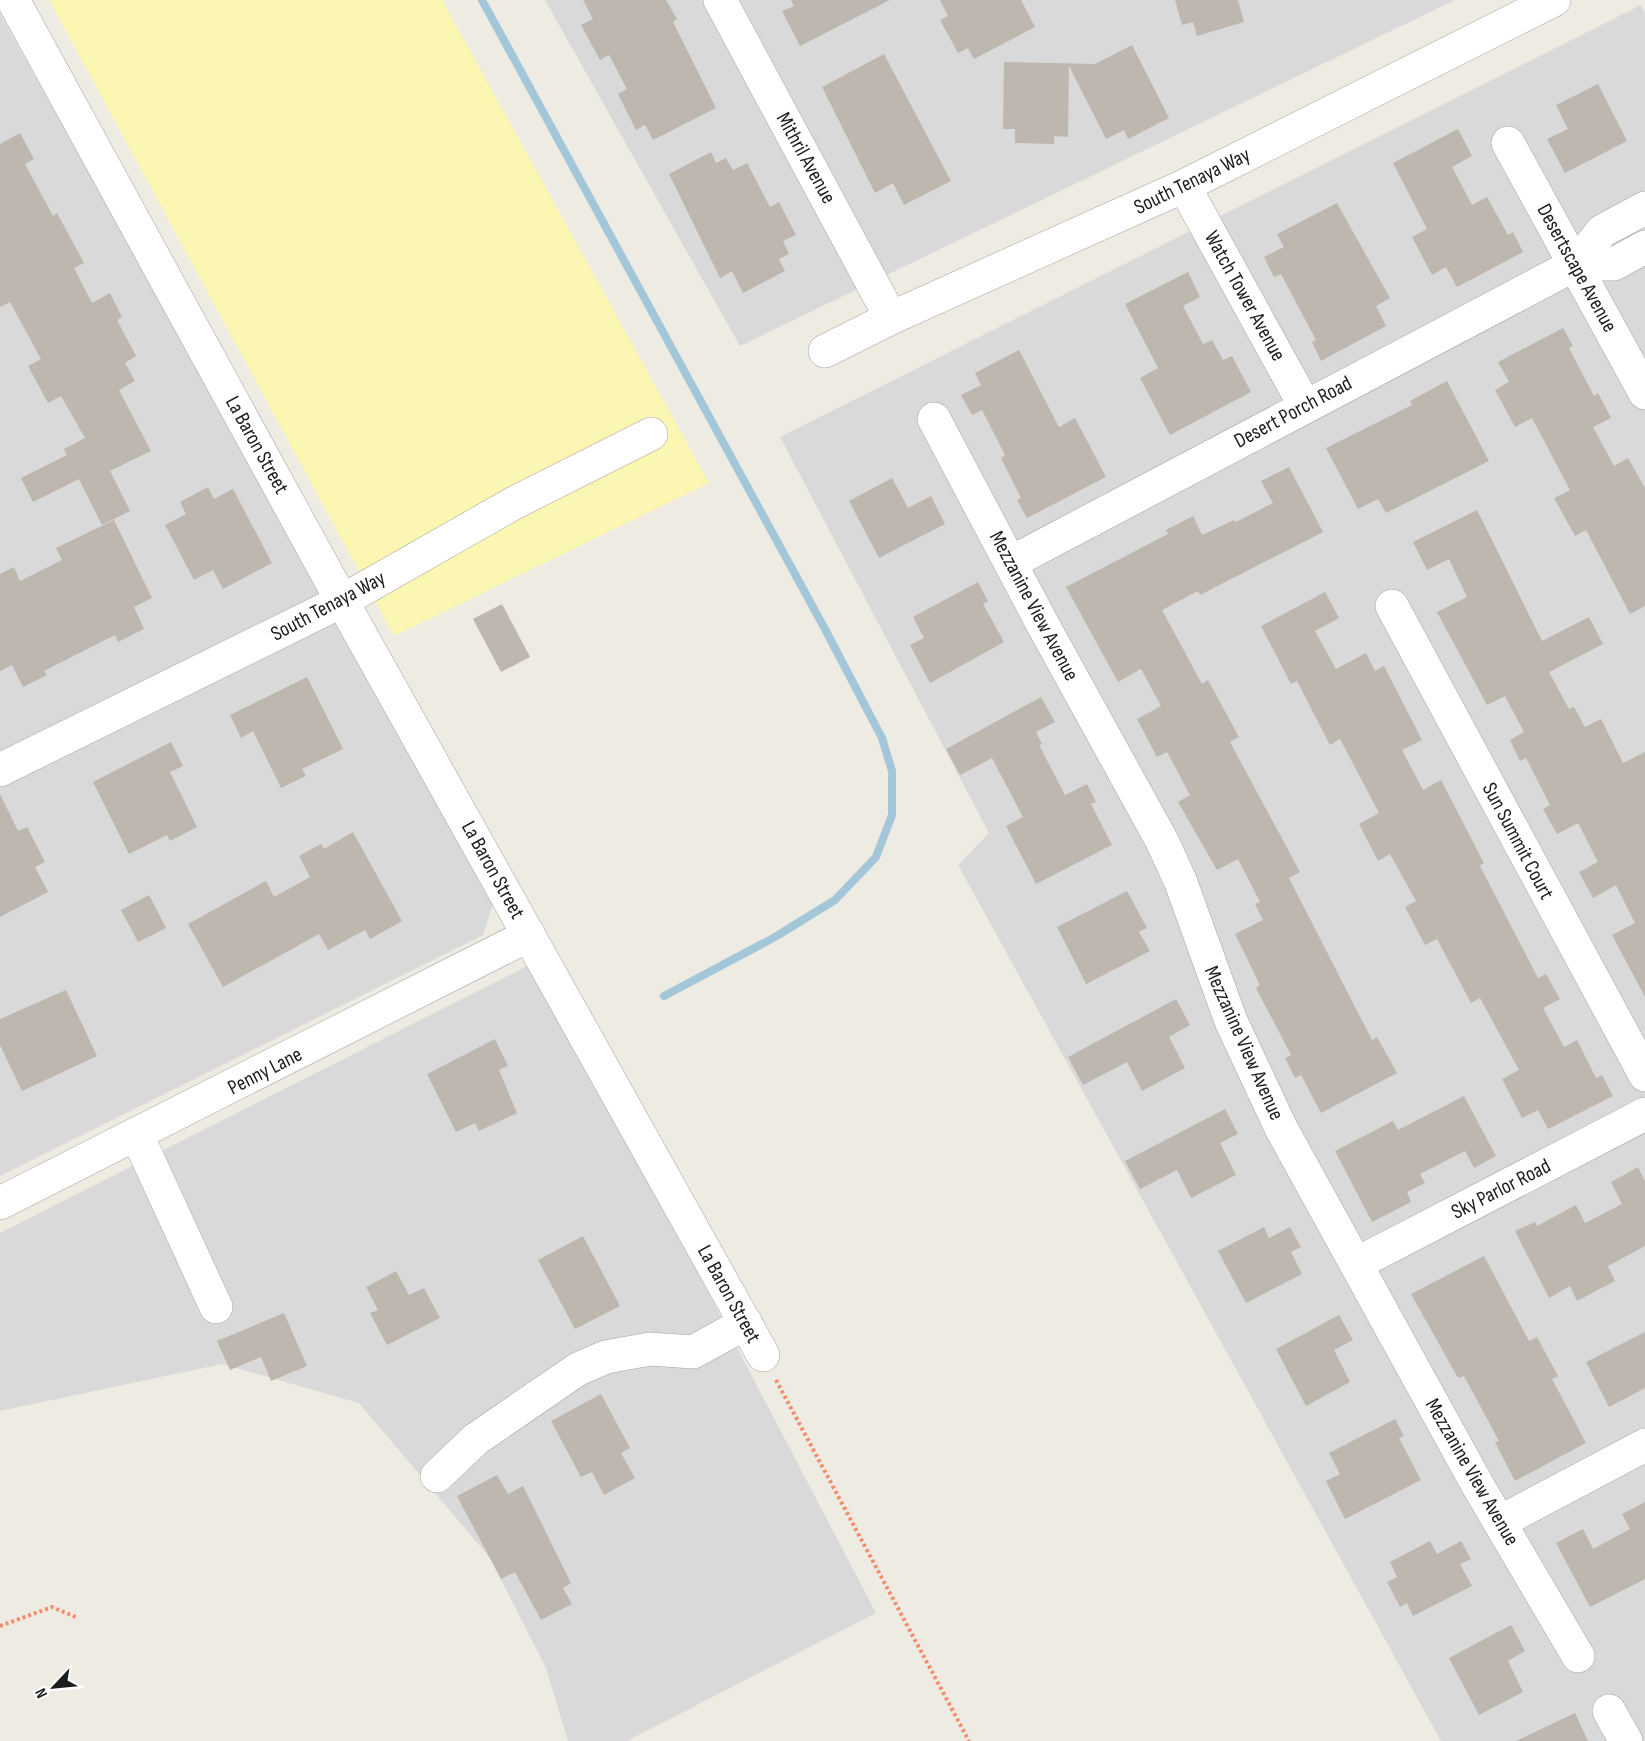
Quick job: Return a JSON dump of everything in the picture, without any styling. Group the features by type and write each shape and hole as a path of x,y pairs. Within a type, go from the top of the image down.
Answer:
{"street":[{"name":"La Baron Street","path":"13,0 342,601 763,1355"},
{"name":"Mithril Avenue","path":"720,0 891,318"},
{"name":"South Tenaya Way","path":"825,351 891,318 1184,186 1554,0"},
{"name":"Desertscape Avenue","path":"1509,143 1645,393"},
{"name":"Watch Tower Avenue","path":"1184,186 1305,406"},
{"name":"Desert Porch Road","path":"1010,563 1576,264 1602,231 1645,208"},
{"name":"Desert Porch Road","path":"1576,264 1614,264 1645,247"},
{"name":"Mezzanine View Avenue","path":"934,419 1162,841 1180,880 1215,982 1251,1067 1356,1264 1500,1522 1578,1656"},
{"name":"South Tenaya Way","path":"0,770 342,601 514,503 651,434"},
{"name":"Sun Summit Court","path":"1392,606 1645,1075"},
{"name":"Penny Lane","path":"0,1203 529,935"},
{"name":"Sky Parlor Road","path":"1356,1264 1645,1114"},
{"path":"137,1135 216,1306"},
{"path":"437,1476 476,1439 578,1369 606,1357 639,1351 693,1352 746,1323"},
{"path":"1500,1522 1645,1445"},
{"path":"1609,1710 1626,1741"}],"path":[{"name":"La Baron Street","path":"763,1355 969,1741"},
{"path":"0,1626 52,1607 78,1618"}],"shaded area":[{"path":"545,0 1455,0 740,346"},
{"path":"1641,5 1645,13 1645,1741 1441,1741 958,865 989,833 780,437"},
{"path":"0,14 494,900 483,935 0,1176"},
{"path":"535,962 876,1613 627,1741 568,1741 546,1668 490,1558 359,1403 222,1364 0,1411 0,1233"}],"sand":[{"path":"49,0 442,0 709,483 394,636"}],"building":[{"path":"583,0 666,0 677,19 673,22 716,108 653,140 645,125 636,130 618,94 627,89 609,55 600,60 581,25 593,19"},
{"path":"791,0 890,0 800,46 782,11 794,6"},
{"path":"940,0 1021,0 1035,27 974,59 968,48 958,53 940,20 948,16"},
{"path":"1175,0 1238,0 1244,22 1197,36 1193,22 1182,25"},
{"path":"1132,45 1169,118 1128,139 1124,130 1106,139 1069,66 1068,137 1054,136 1054,144 1015,143 1015,129 1003,129 1004,62 1095,64"},
{"path":"884,54 951,181 904,205 893,183 875,193 822,87"},
{"path":"1598,84 1627,141 1565,173 1547,139 1568,129 1556,105"},
{"path":"1458,129 1472,156 1452,167 1472,205 1487,197 1508,235 1513,232 1523,252 1457,287 1446,267 1432,275 1412,237 1427,229 1393,163"},
{"path":"20,133 34,159 25,164 53,216 57,213 84,263 74,268 92,303 110,293 122,317 117,320 136,356 125,363 135,381 119,390 151,451 110,471 130,511 102,525 79,479 33,502 21,478 67,455 64,449 85,438 61,396 48,403 28,366 41,359 10,302 0,307 0,144"},
{"path":"711,152 716,163 726,158 733,170 747,163 770,207 779,202 796,235 783,241 789,254 779,259 785,271 743,293 732,271 720,278 669,174"},
{"path":"1337,203 1390,298 1376,306 1386,326 1321,361 1312,342 1316,340 1281,274 1274,277 1264,257 1284,247 1277,234"},
{"path":"1188,272 1200,297 1183,306 1203,344 1212,340 1223,360 1232,356 1251,392 1170,435 1140,378 1158,368 1125,304"},
{"path":"1563,328 1573,346 1569,348 1594,396 1598,393 1611,418 1593,427 1614,466 1628,458 1645,488 1645,606 1630,614 1586,530 1575,536 1554,498 1570,490 1532,418 1515,427 1495,390 1509,382 1498,362"},
{"path":"1019,350 1059,427 1075,418 1106,477 1027,518 1017,500 1021,498 1001,458 1005,455 982,410 972,415 961,395 981,385 975,373"},
{"path":"1447,381 1489,461 1386,513 1378,499 1358,509 1326,448 1412,405 1410,401"},
{"path":"1289,467 1323,532 1200,595 1198,591 1162,610 1202,684 1208,680 1239,737 1230,742 1300,872 1289,878 1372,1040 1377,1037 1397,1073 1321,1113 1301,1075 1295,1078 1285,1058 1291,1055 1256,988 1260,985 1235,934 1263,920 1255,904 1260,902 1238,859 1217,870 1178,802 1190,795 1167,752 1157,757 1137,719 1161,706 1141,669 1118,682 1066,587 1168,534 1166,530 1193,516 1202,535 1234,520 1236,522 1273,503 1261,481"},
{"path":"892,478 908,508 931,496 945,524 879,558 849,501"},
{"path":"208,487 214,499 233,489 272,563 223,589 213,570 194,580 165,525 186,514 180,502"},
{"path":"1477,510 1542,641 1589,617 1603,644 1549,672 1569,709 1574,707 1585,727 1601,719 1623,763 1645,752 1645,997 1612,935 1635,923 1616,885 1593,898 1579,872 1598,862 1578,823 1557,834 1543,809 1550,805 1526,758 1520,761 1510,740 1524,732 1505,696 1487,705 1437,612 1467,597 1449,559 1427,570 1413,542"},
{"path":"114,520 152,598 134,607 144,629 118,642 115,635 44,671 47,675 23,687 12,665 0,671 0,574 14,567 20,581 62,560 56,548"},
{"path":"978,582 988,601 983,604 1004,642 930,683 910,645 924,638 913,617"},
{"path":"1325,592 1339,618 1315,631 1336,669 1366,653 1375,671 1384,666 1422,740 1402,750 1423,790 1441,780 1484,863 1480,866 1538,978 1546,974 1560,999 1543,1008 1564,1047 1577,1040 1596,1078 1602,1075 1613,1096 1548,1129 1538,1110 1522,1118 1502,1079 1519,1070 1480,998 1471,1003 1437,939 1425,945 1405,907 1416,901 1390,854 1378,861 1359,824 1379,813 1340,739 1330,745 1297,681 1291,684 1261,626"},
{"path":"502,604 530,657 501,672 473,619"},
{"path":"307,677 343,749 302,769 306,776 281,788 253,731 241,738 230,715"},
{"path":"1041,697 1055,722 1036,732 1042,744 1039,745 1065,795 1087,784 1096,802 1091,804 1112,845 1036,884 1006,826 1023,817 992,758 960,775 946,749"},
{"path":"171,742 183,766 170,772 197,827 170,841 167,835 129,854 93,782"},
{"path":"0,794 18,831 27,827 45,862 35,867 48,892 0,917"},
{"path":"353,832 402,921 370,939 365,930 328,950 319,934 223,987 188,924 266,881 274,897 310,877 299,856 321,844 324,849"},
{"path":"1127,891 1147,928 1139,932 1150,951 1086,984 1057,927"},
{"path":"149,895 166,928 138,942 121,910"},
{"path":"66,990 97,1056 22,1091 0,1045 0,1019"},
{"path":"1176,999 1190,1025 1169,1037 1185,1068 1142,1091 1127,1062 1083,1085 1068,1057"},
{"path":"495,1039 508,1066 499,1070 517,1113 479,1131 475,1123 456,1132 427,1074"},
{"path":"1464,1096 1496,1156 1474,1168 1465,1151 1420,1174 1425,1183 1407,1192 1411,1202 1372,1222 1335,1151 1393,1121 1398,1130"},
{"path":"1225,1109 1238,1134 1220,1143 1236,1175 1191,1198 1177,1170 1140,1189 1125,1161"},
{"path":"1638,1167 1645,1181 1645,1246 1608,1266 1615,1281 1577,1301 1570,1286 1549,1298 1515,1231 1535,1222 1537,1226 1576,1205 1585,1223 1622,1204 1611,1182"},
{"path":"1264,1227 1269,1238 1290,1227 1301,1247 1291,1252 1302,1274 1246,1303 1218,1251"},
{"path":"583,1236 620,1306 575,1329 538,1260"},
{"path":"1484,1256 1529,1341 1537,1337 1558,1376 1552,1379 1586,1443 1515,1481 1495,1442 1499,1441 1464,1376 1458,1378 1411,1294"},
{"path":"396,1271 409,1295 424,1288 440,1318 387,1345 370,1313 378,1310 366,1287"},
{"path":"284,1313 307,1366 271,1381 261,1357 230,1370 217,1341"},
{"path":"1339,1315 1353,1340 1334,1350 1350,1382 1306,1406 1276,1349"},
{"path":"1645,1332 1645,1388 1609,1407 1586,1362"},
{"path":"601,1394 630,1448 621,1453 635,1478 604,1495 592,1472 581,1477 551,1421"},
{"path":"1395,1419 1404,1436 1399,1438 1421,1480 1345,1519 1326,1481 1340,1474 1329,1453"},
{"path":"497,1475 508,1494 523,1486 571,1583 563,1588 572,1604 541,1620 515,1572 501,1579 457,1496"},
{"path":"1645,1502 1645,1579 1590,1607 1556,1543 1583,1529 1593,1549 1630,1529 1622,1514"},
{"path":"1430,1541 1437,1554 1461,1541 1471,1559 1460,1564 1472,1586 1413,1616 1407,1603 1400,1607 1387,1582 1397,1577 1390,1562"},
{"path":"1511,1625 1525,1651 1508,1661 1523,1692 1479,1715 1449,1658"},
{"path":"1575,1713 1588,1741 1516,1741"}],"waterway":[{"path":"482,0 826,631 882,738 892,771 892,815 876,857 835,900 775,937 664,996"}]}
